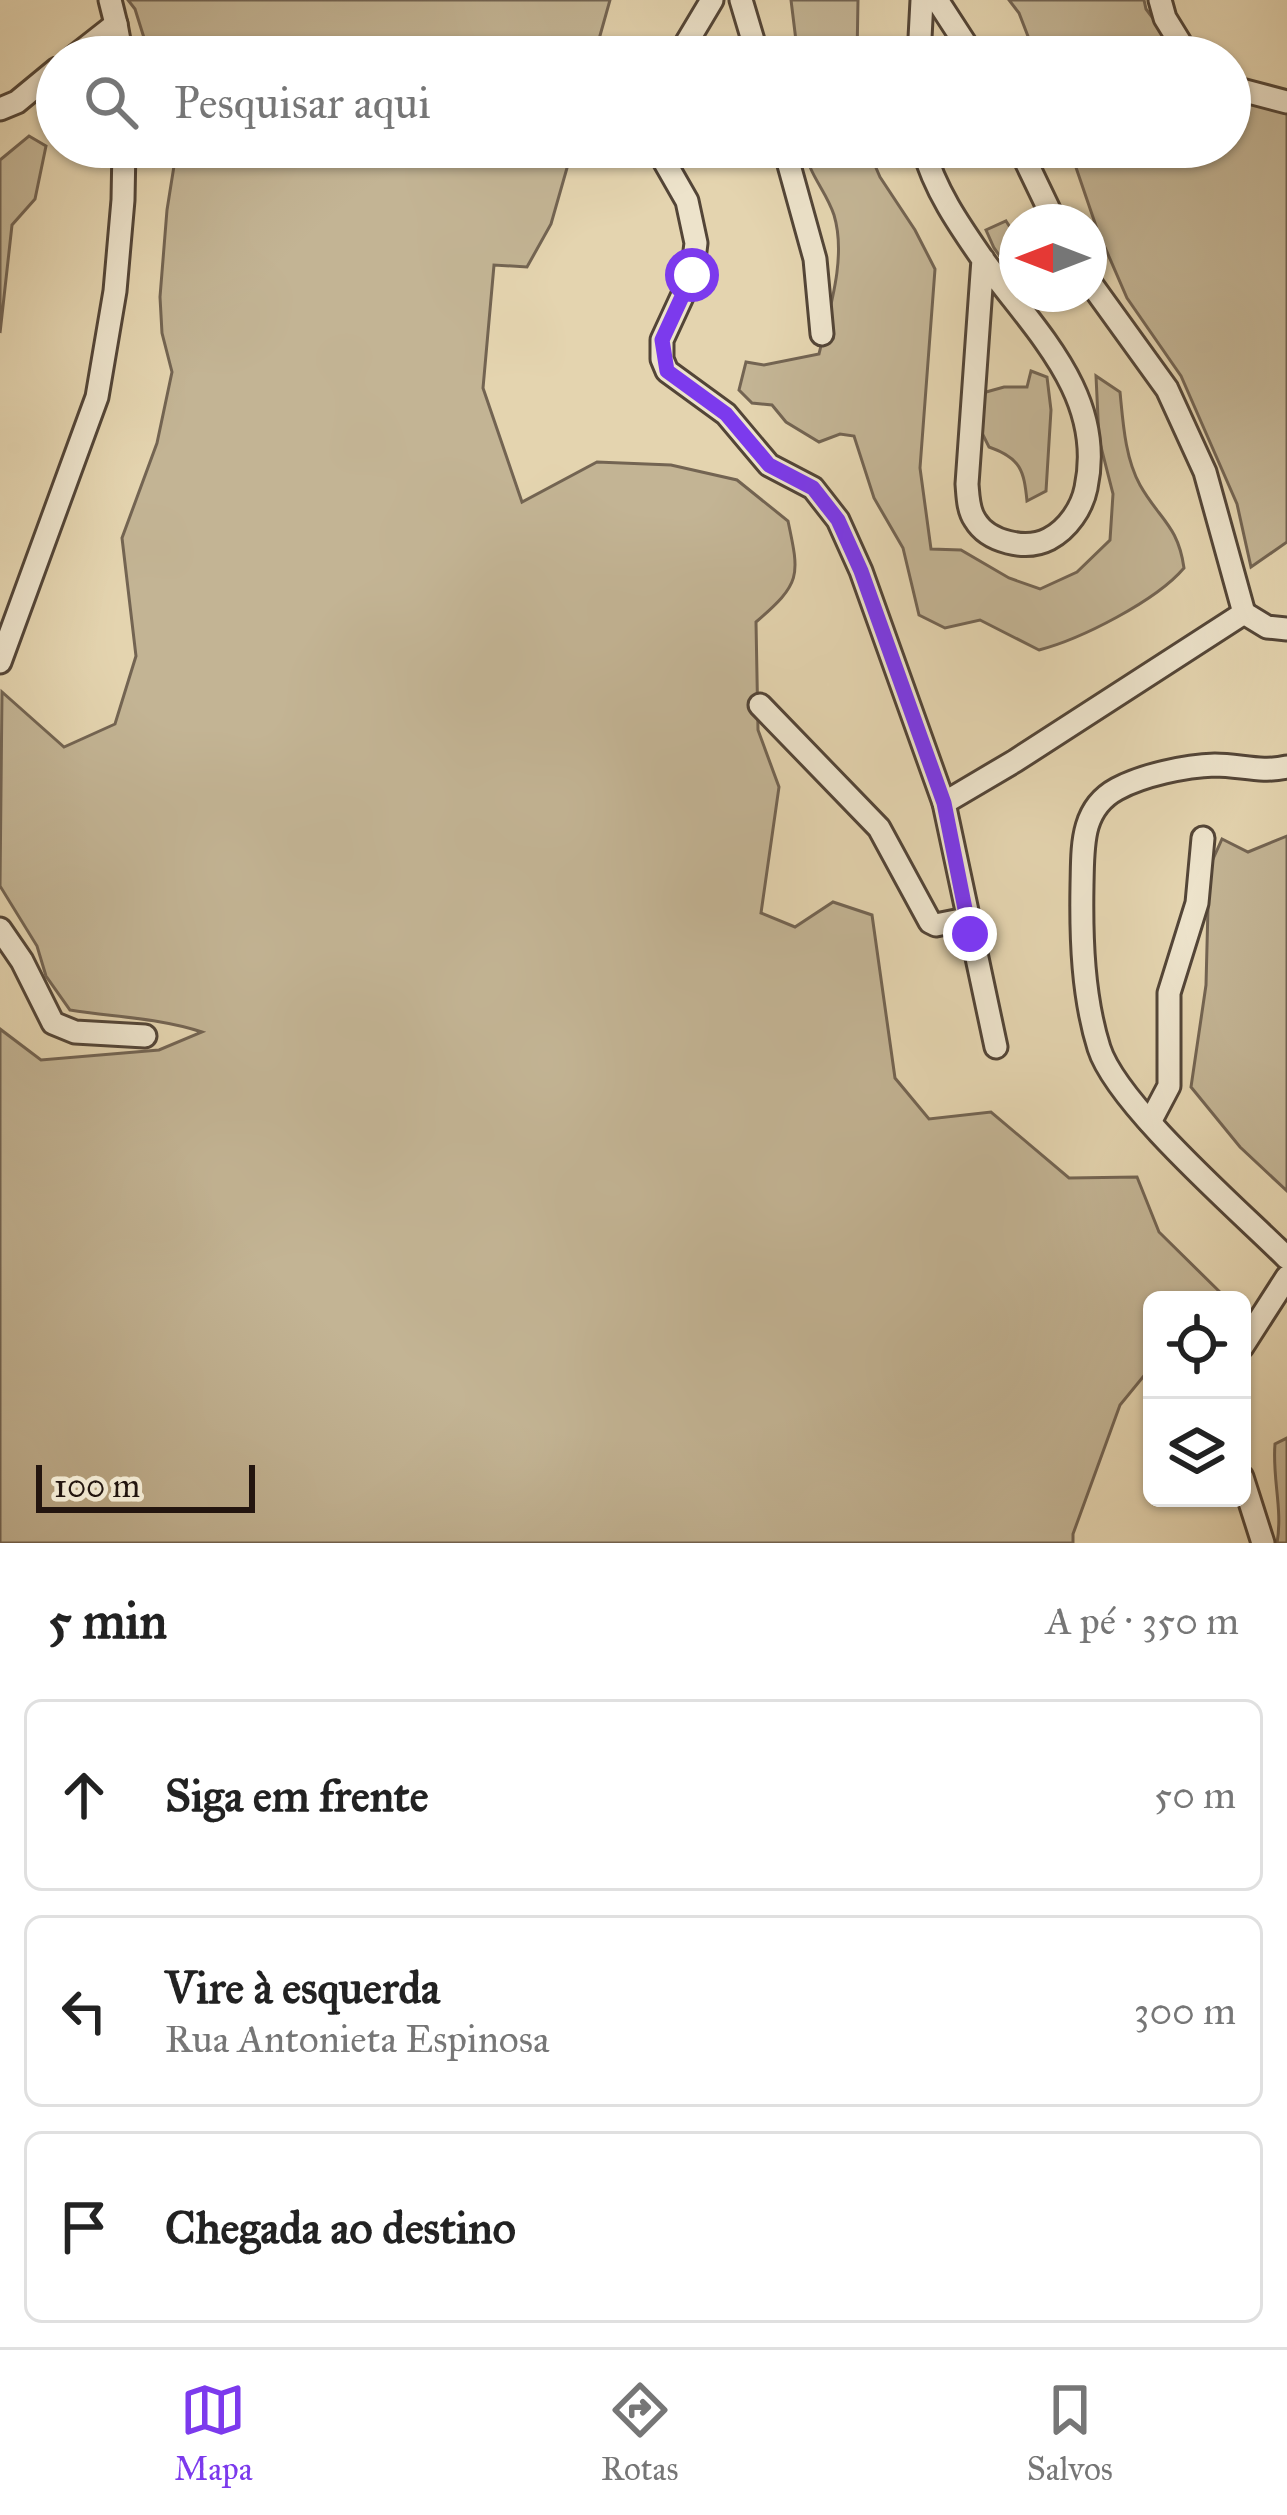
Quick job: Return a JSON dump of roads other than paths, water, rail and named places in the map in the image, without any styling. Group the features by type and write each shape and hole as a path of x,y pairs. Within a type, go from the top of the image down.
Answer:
{"street":[{"path":"110,0 118,36"},
{"path":"691,36 712,0"},
{"path":"741,0 752,36"},
{"path":"920,36 922,0"},
{"path":"937,0 960,36"},
{"path":"1160,0 1176,36"},
{"path":"100,36 116,23"},
{"path":"0,109 36,86"},
{"path":"1251,93 1287,102"},
{"path":"0,662 98,398 115,291 123,168"},
{"path":"668,168 694,219 696,243 692,275 662,340 662,359 667,371 726,414 769,465 813,488 838,520 861,571 944,803 996,1047"},
{"path":"790,168 815,259 822,334"},
{"path":"929,168 983,259 1038,328 1066,373 1090,431 1091,464 1084,500 1073,519 1048,540 1022,545 998,539 977,525 970,509 967,484 983,259"},
{"path":"1029,168 1046,204"},
{"path":"1107,305 1167,389 1205,472 1244,613 1267,626 1287,629"},
{"path":"944,803 1244,613"},
{"path":"760,705 879,828 931,922 966,919"},
{"path":"1287,767 1271,771 1212,765 1136,780 1113,791 1089,815 1081,943 1099,1049 1112,1074 1150,1122 1287,1258"},
{"path":"1150,1122 1169,1086 1169,993 1197,903 1203,838"},
{"path":"0,929 22,961 52,1023 76,1032 145,1036"},
{"path":"1251,1333 1287,1277"},
{"path":"1251,1505 1263,1543"}]}
